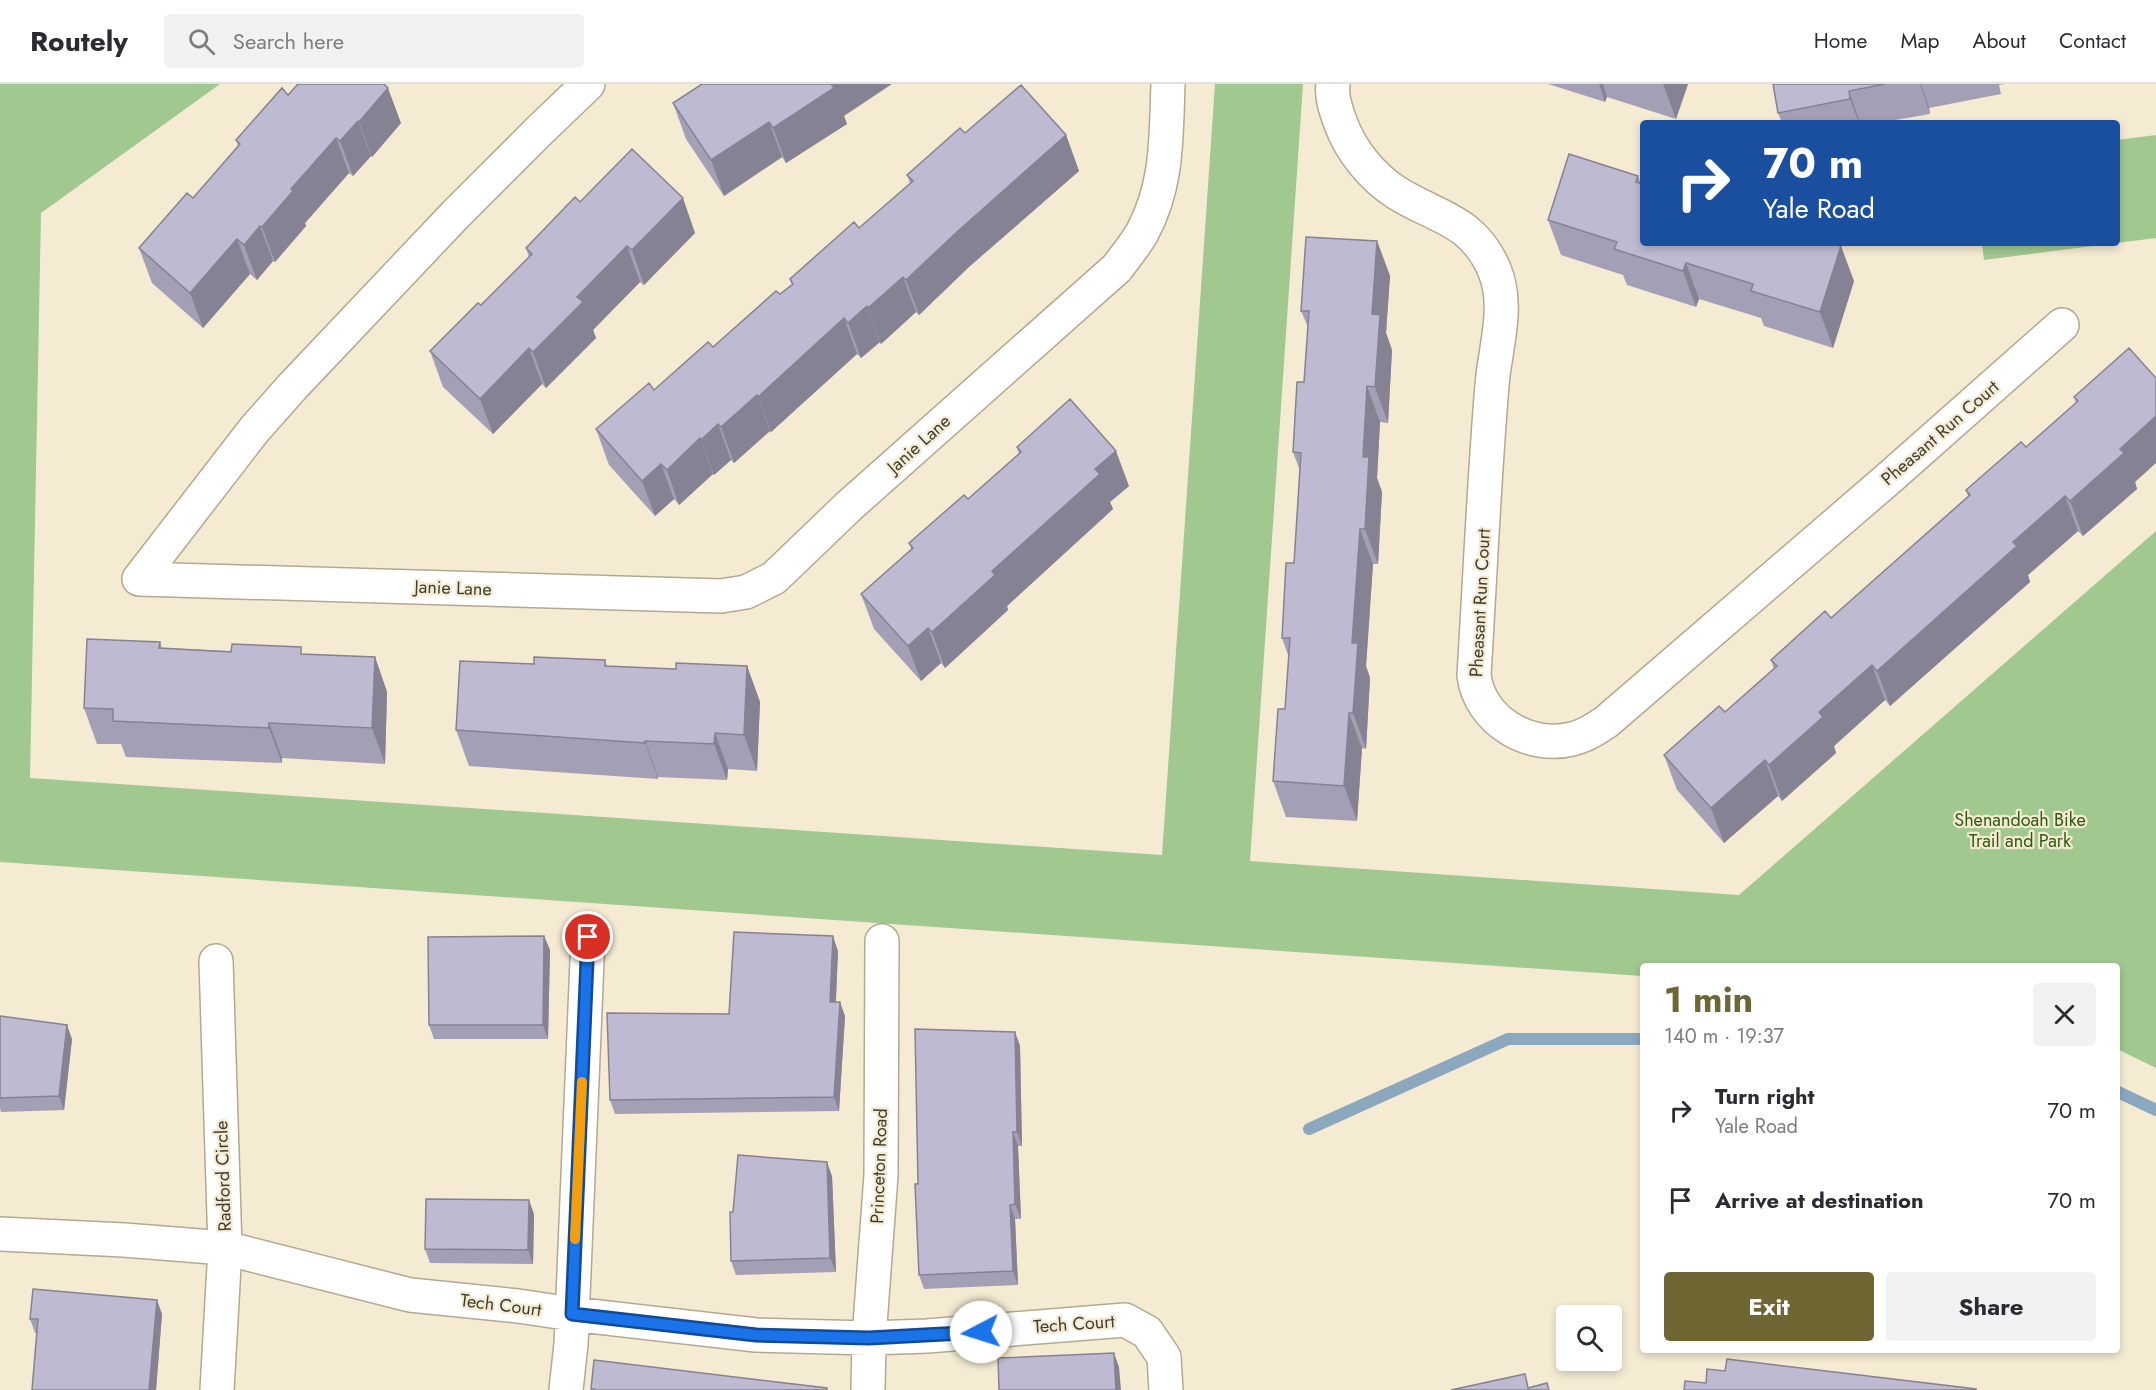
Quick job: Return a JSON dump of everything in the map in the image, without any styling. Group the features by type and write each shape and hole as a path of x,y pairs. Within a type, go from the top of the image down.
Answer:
{"street":[{"name":"Janie Lane","path":"588,84 455,215 293,386 254,430 139,579 721,596 746,592 758,587 774,578 849,506 1117,268 1141,235 1158,198 1166,158 1168,84"},
{"name":"Pheasant Run Court","path":"1333,84 1336,111 1344,132 1359,158 1380,180 1397,193 1442,214 1463,227 1487,255 1495,271 1501,314 1492,383 1474,675 1482,703 1499,722 1512,730 1548,741 1564,740 1593,731 1606,722 1871,494 2062,325"},
{"path":"566,1390 572,1314 588,937"},
{"name":"Princeton Road","path":"868,1390 869,1338 881,1175 882,941"},
{"name":"Radford Circle","path":"216,961 225,1248 217,1390"},
{"name":"Tech Court","path":"0,1234 225,1248 410,1295 756,1335 869,1338 938,1336 1125,1320 1147,1332 1164,1357 1166,1390"}],"green space":[{"name":"Shenandoah Bike Trail and Park","path":"0,84 220,84 41,213 30,778 1162,855 1215,84 1303,84 1250,861 1739,895 2156,531 2156,1068 2120,1050 2120,963 1640,963 1640,976 0,862"},
{"path":"2156,135 2156,238 2120,243 2120,140"},
{"path":"1982,246 2093,246 1984,260"}],"building":[{"path":"298,84 384,84 388,88 340,141 336,138 291,189 293,191 262,227 260,226 244,245 237,239 190,293 139,248 187,193 193,198 240,144 236,140 282,88 288,95"},
{"path":"702,84 831,84 834,88 773,128 769,122 711,160 673,103"},
{"path":"1773,84 1885,84 1849,91 1850,99 1778,113"},
{"path":"1021,85 1066,135 906,280 903,277 848,323 844,318 758,397 757,395 721,427 718,424 701,440 700,438 667,470 661,464 642,481 596,429 649,383 654,390 708,342 713,347 776,291 780,294 793,284 790,279 854,222 859,228 913,181 907,175 960,128 965,133"},
{"path":"632,149 683,198 632,250 627,246 577,297 583,302 533,352 529,348 480,399 430,351 478,303 481,305 532,254 526,248 575,197 580,202"},
{"path":"1569,154 1638,176 1636,182 1640,183 1640,246 1841,246 1820,312 1751,291 1753,284 1686,263 1683,271 1614,249 1617,242 1548,220"},
{"path":"1306,237 1377,241 1372,314 1380,315 1375,387 1367,386 1363,457 1369,457 1365,529 1360,529 1352,643 1358,643 1353,713 1349,713 1344,786 1273,781 1278,709 1285,709 1290,638 1282,638 1286,563 1294,563 1301,453 1293,452 1297,382 1304,382 1309,311 1301,311"},
{"path":"2129,348 2156,378 2156,416 2120,449 2124,453 2070,501 2065,496 2013,542 2017,546 1877,671 1872,665 1819,712 1823,717 1769,765 1765,760 1711,808 1664,755 1719,706 1725,712 1777,666 1771,660 1825,611 1831,618 1970,495 1966,490 2021,442 2026,447 2078,401 2074,397"},
{"path":"1070,399 1116,451 1095,469 1100,474 992,571 995,575 932,632 928,628 908,646 861,594 913,548 909,543 964,495 968,499 1021,452 1017,447"},
{"path":"87,639 160,642 159,648 231,652 232,644 301,647 301,654 375,657 372,728 269,723 269,728 113,721 113,709 84,708"},
{"path":"534,657 605,660 605,666 676,669 676,663 747,666 744,735 715,733 714,744 645,741 645,743 456,730 460,661 534,664"},
{"path":"734,932 833,936 830,1002 840,1002 834,1097 610,1100 607,1013 729,1014"},
{"path":"544,936 543,1025 429,1025 428,937"},
{"path":"0,1016 67,1025 59,1096 0,1098"},
{"path":"915,1029 1015,1032 1017,1132 1013,1132 1015,1204 1010,1205 1013,1271 919,1275 915,1184 918,1184"},
{"path":"738,1155 827,1162 830,1258 731,1261 730,1212 733,1212"},
{"path":"426,1199 529,1200 528,1250 425,1249"},
{"path":"33,1289 157,1300 149,1390 32,1390 38,1319 30,1319"},
{"path":"1114,1353 1116,1390 999,1390 998,1358"},
{"path":"1727,1359 1976,1390 1684,1390 1685,1381 1706,1383 1707,1369 1725,1371"},
{"path":"594,1360 827,1388 827,1390 594,1390 591,1389"},
{"path":"1525,1374 1528,1388 1547,1383 1549,1390 1451,1390"}],"waterway":[{"path":"1309,1129 1508,1039 1640,1039"},
{"path":"2120,1093 2156,1110"}],"slow traffic":[{"path":"575,1239 582,1082"}],"route":[{"path":"588,937 572,1314 756,1335 869,1338 981,1332"}]}
